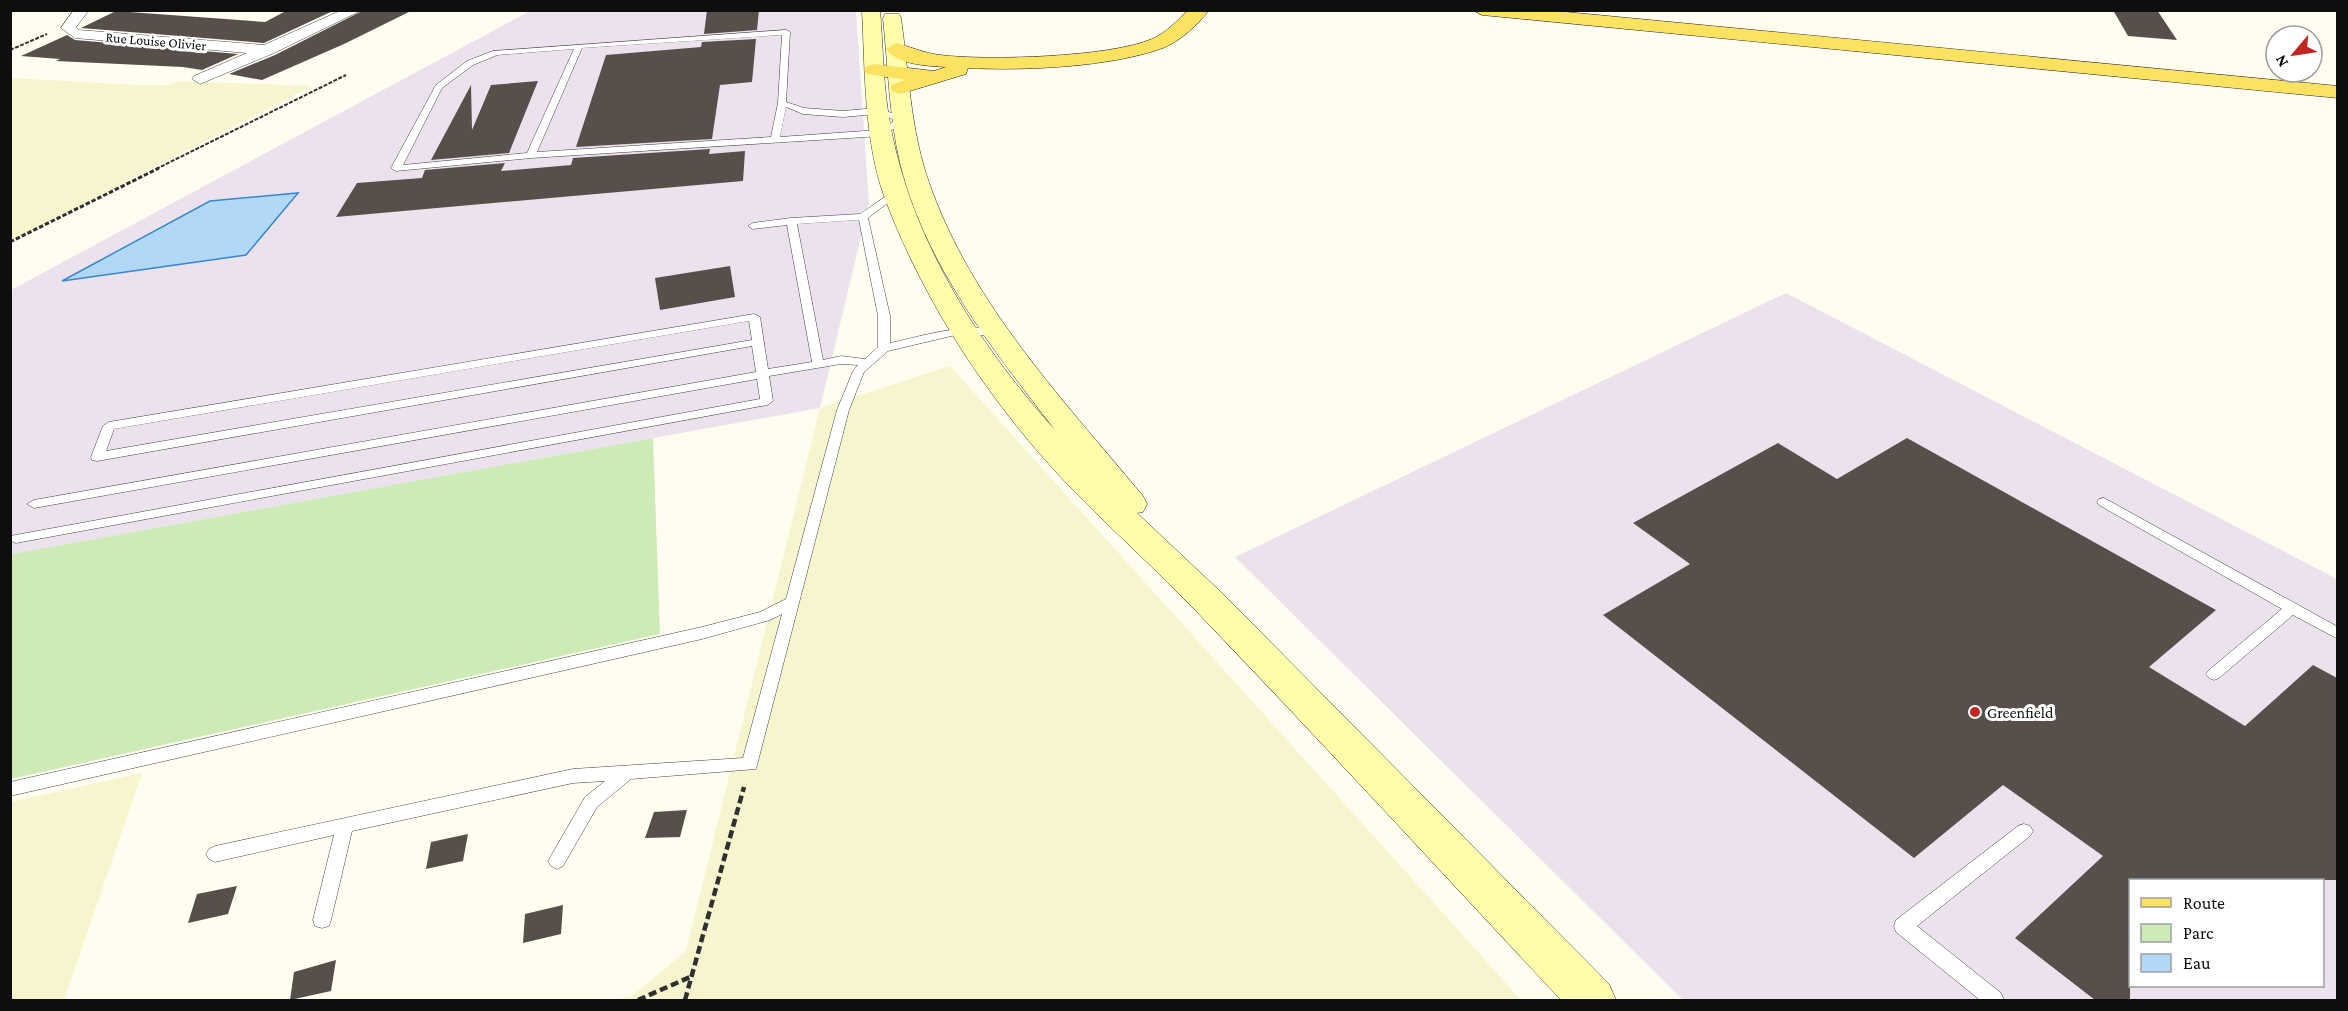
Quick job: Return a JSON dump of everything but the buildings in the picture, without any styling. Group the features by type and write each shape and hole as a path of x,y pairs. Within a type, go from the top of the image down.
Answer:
{"main road":[{"path":"871,10 874,70 887,121 896,193 928,270 982,325"},
{"path":"891,10 898,68 887,121 1019,408 1082,480 1209,602 1592,1000"},
{"path":"874,70 1108,55 1159,43 1176,19 1200,10"},
{"path":"1482,10 2337,92"}],"street":[{"path":"68,28 82,10"},
{"path":"200,79 354,10"},
{"name":"Rue Louise Olivier","path":"68,28 75,34 268,50"}],"lane":[{"path":"776,140 782,104 786,32 496,53 470,63 439,87 396,168 531,155 843,136 887,121"},
{"path":"531,155 579,46"},
{"path":"782,104 803,111 887,121"},
{"path":"753,226 791,221 863,217 896,193"},
{"path":"863,217 884,316 884,348"},
{"path":"791,221 818,365"},
{"path":"16,538 767,401 762,374 758,342 754,317 110,426 97,457 758,342"},
{"path":"215,854 573,776 750,764 790,603 843,410 859,371 884,348 982,325"},
{"path":"34,504 841,360 868,363"},
{"path":"2104,502 2337,634"},
{"path":"10,789 702,633 765,616 790,603"},
{"path":"2214,674 2290,609"},
{"path":"557,861 591,802 629,771"},
{"path":"322,920 345,826"},
{"path":"1994,1000 1903,926 2024,831"}],"path":[{"path":"10,50 47,34 68,28"},
{"path":"10,242 346,75"},
{"path":"685,1000 750,764"},
{"path":"638,1000 691,977"}],"shaded area":[{"path":"530,11 856,11 869,203 820,408 11,554 11,290"},
{"path":"1786,293 2337,579 2337,1000 1683,1000 1235,557"}],"green space":[{"path":"10,78 139,85 169,85 179,81 312,86 11,241"},
{"path":"950,366 1521,1000 612,1000 632,996 686,951 820,408"},
{"path":"653,438 660,634 11,779 11,554"},
{"path":"142,773 64,1000 11,1000 11,802"}],"water":[{"path":"298,193 246,255 62,281 210,201"}],"place":[{"name":"Greenfield","path":"1975,712"}]}
